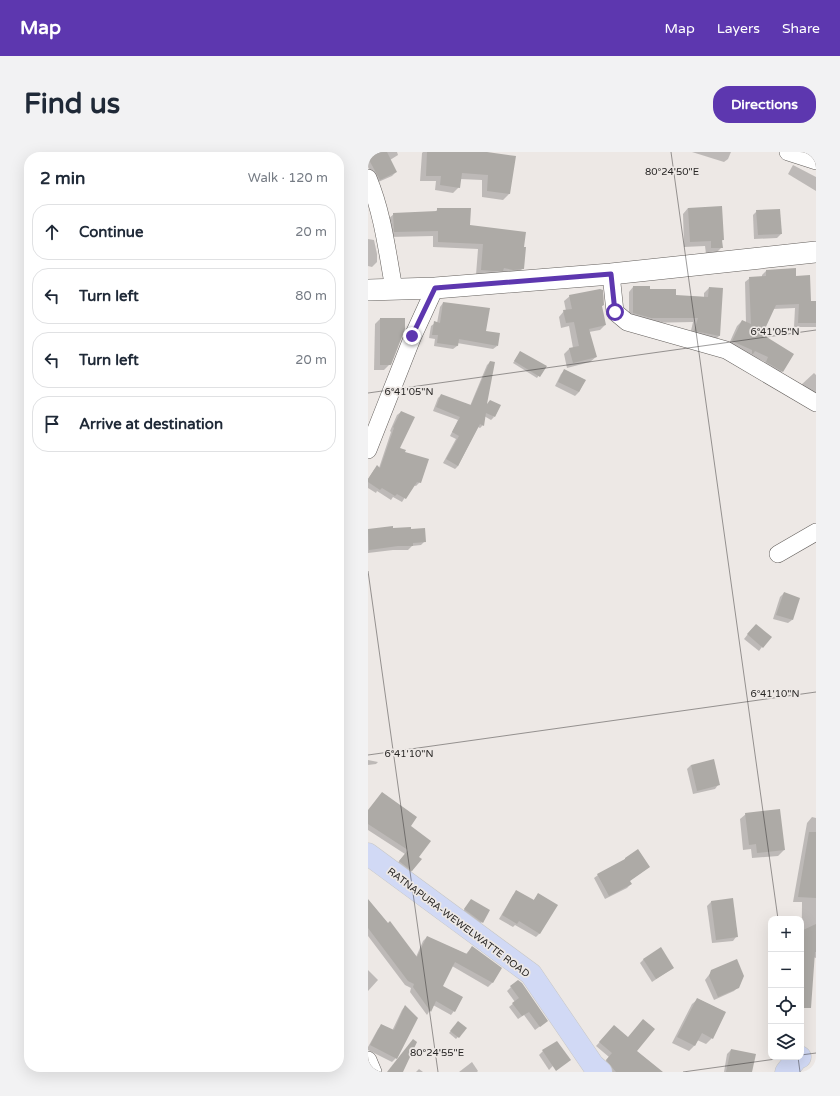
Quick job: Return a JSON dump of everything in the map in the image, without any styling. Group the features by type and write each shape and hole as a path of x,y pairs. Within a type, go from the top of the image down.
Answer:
{"main road":[{"name":"RATNAPURA-WEWELWATTE ROAD","path":"368,854 531,974 593,1065 601,1072"},
{"path":"804,1056 816,1052"},
{"path":"786,1072 795,1060"}],"street":[{"path":"788,152 816,161"},
{"path":"368,178 376,198 382,220 394,289"},
{"path":"368,290 435,288 611,274 816,252"},
{"path":"611,274 615,312 627,322 726,350 816,403"},
{"path":"368,450 412,336 435,288"},
{"path":"778,554 816,532"},
{"path":"368,1060 373,1072"}],"building":[{"path":"368,152 387,152 397,172 380,180 368,158"},
{"path":"427,152 487,152 516,156 510,194 487,191 488,175 462,173 460,188 440,185 441,176 426,176"},
{"path":"722,206 723,248 711,248 711,241 690,242 688,208"},
{"path":"437,208 471,208 470,225 526,232 524,269 513,270 504,268 503,271 481,270 483,244 438,242 438,231 394,232 393,213 437,211"},
{"path":"780,209 782,234 758,235 756,210"},
{"path":"796,268 796,276 810,275 811,301 816,301 816,323 798,323 799,304 776,305 764,331 767,332 765,336 794,354 783,372 766,362 768,357 755,351 752,354 752,350 732,341 742,320 751,324 749,277 766,276 766,270"},
{"path":"633,286 650,286 650,289 676,289 676,295 708,297 709,287 723,288 720,336 694,331 698,318 651,318 633,313"},
{"path":"600,289 603,290 604,305 602,306 606,325 589,329 597,357 573,363 569,348 579,346 574,322 566,323 563,310 572,309 569,295"},
{"path":"443,302 490,308 486,331 500,333 498,346 459,339 458,346 437,343 438,335 432,335 434,321 440,323"},
{"path":"380,318 405,318 405,329 391,365 380,365"},
{"path":"520,351 547,366 540,377 514,361"},
{"path":"490,361 495,362 487,404 490,400 501,405 495,417 486,413 484,426 480,424 458,466 446,459 459,436 452,432 460,417 436,407 441,394 471,405"},
{"path":"564,369 586,380 579,392 558,382"},
{"path":"401,411 415,417 400,448 406,450 405,452 429,459 421,483 417,482 406,499 397,494 395,496 382,488 380,490 368,482 368,479 377,465 380,468 394,428 393,427"},
{"path":"393,526 393,528 425,528 426,542 413,543 413,546 398,546 369,550 368,529"},
{"path":"784,592 800,598 793,620 776,615"},
{"path":"756,624 772,637 763,648 747,634"},
{"path":"714,759 720,785 697,791 691,765"},
{"path":"382,792 417,817 411,826 431,841 419,857 422,859 412,871 399,861 408,850 368,824 368,810"},
{"path":"780,809 785,850 757,853 756,844 749,845 745,813"},
{"path":"809,832 816,832 816,898 798,897"},
{"path":"638,849 650,867 630,881 632,884 609,896 597,874 625,859"},
{"path":"516,890 534,900 538,893 558,905 540,934 519,921 517,924 502,915"},
{"path":"733,898 738,937 716,940 711,901"},
{"path":"368,899 388,923 390,921 417,957 427,936 467,954 472,946 502,968 493,983 455,962 443,986 463,997 455,1012 436,1001 431,1012 413,987 414,984 408,981 368,928"},
{"path":"471,899 490,910 483,923 464,909"},
{"path":"816,924 816,952 811,1008 804,1008 804,930"},
{"path":"661,947 674,968 656,979 643,959"},
{"path":"737,959 744,976 739,988 718,997 709,976 711,970"},
{"path":"518,980 522,983 548,1021 540,1027 529,1012 522,1016 512,1003 519,998 510,986"},
{"path":"697,998 726,1012 713,1039 702,1033 695,1046 677,1037"},
{"path":"405,1005 418,1018 397,1059 370,1045 381,1024 394,1030"},
{"path":"643,1019 655,1029 637,1051 663,1072 616,1072 606,1060 612,1053 599,1042 614,1025 628,1037"},
{"path":"458,1021 467,1028 459,1038 450,1031"},
{"path":"413,1039 417,1042 403,1072 387,1072"},
{"path":"557,1041 571,1060 556,1071 542,1050"},
{"path":"731,1049 756,1054 752,1072 726,1072"}],"route":[{"path":"412,336 435,288 611,274 615,312"}]}
